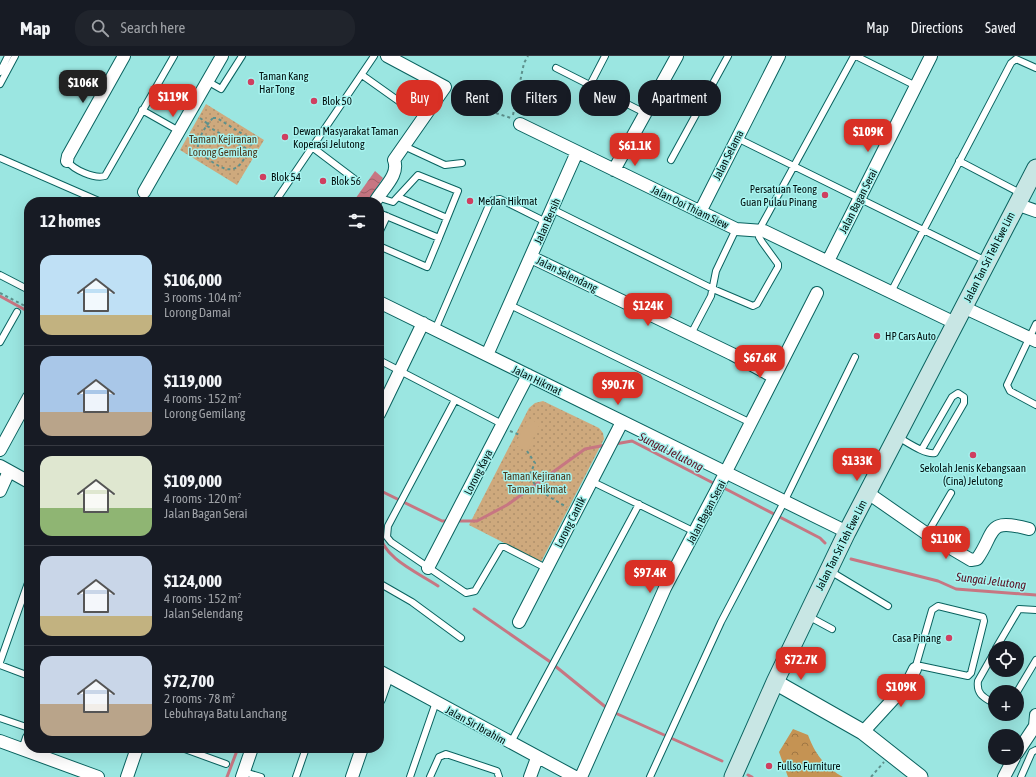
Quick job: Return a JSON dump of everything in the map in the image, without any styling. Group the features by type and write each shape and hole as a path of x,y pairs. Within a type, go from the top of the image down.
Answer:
{"main road":[{"name":"Jalan Tan Sri Teh Ewe Lim","path":"733,777 774,682 847,532 898,437 986,261 1036,168"}],"street":[{"path":"67,161 68,156 124,56"},
{"path":"144,192 222,56"},
{"path":"378,197 393,177 396,165 394,160 445,87 410,61 387,56"},
{"path":"664,80 677,56"},
{"name":"Jalan Selama","path":"700,212 736,138 779,56"},
{"name":"Jalan Bagan Serai","path":"828,261 931,56"},
{"path":"614,170 643,116"},
{"name":"Jalan Ooi Thiam Siew","path":"516,121 740,231 759,230 828,261 955,323"},
{"name":"Jalan Bersih","path":"488,355 577,152"},
{"path":"1019,199 1036,211"},
{"name":"Jalan Selendang","path":"531,257 691,334 774,377"},
{"name":"Jalan Bagan Serai","path":"581,777 665,588 716,493 817,293"},
{"name":"Jalan Hikmat","path":"384,304 528,375 619,426 725,475 782,504 847,532"},
{"path":"964,307 1032,340"},
{"path":"384,404 423,323"},
{"name":"Lorong Kaya","path":"428,568 528,375"},
{"path":"0,450 24,406"},
{"name":"Lorong Cantik","path":"518,622 619,426"},
{"path":"0,491 4,468 24,479"},
{"path":"868,493 927,534 971,560 977,559 980,555 993,529 999,526 1029,529"},
{"path":"863,732 908,683 916,667"},
{"name":"Jalan Sir Ibrahim","path":"384,675 510,744 574,777"},
{"path":"774,682 863,732 920,777"},
{"path":"1024,742 1036,723"},
{"path":"0,742 24,750"},
{"path":"33,753 98,777"},
{"path":"127,777 135,753"},
{"path":"243,774 250,753"},
{"path":"352,777 360,753"},
{"path":"530,777 537,758"},
{"path":"1004,777 1010,765"}],"lane":[{"path":"0,72 8,56"},
{"path":"0,84 15,56"},
{"path":"67,161 71,166 95,177 105,176 174,56"},
{"path":"207,82 222,89 242,56"},
{"path":"278,197 374,56"},
{"path":"593,80 605,56"},
{"path":"671,160 728,56"},
{"path":"552,209 713,289 751,306 757,304 778,267 778,264 759,237 759,230 855,56 916,86"},
{"path":"892,292 1011,63 1016,59 1036,68"},
{"path":"556,68 580,80"},
{"path":"362,75 396,99"},
{"path":"142,110 179,131"},
{"path":"736,138 924,229 986,261"},
{"path":"404,146 446,165 462,163"},
{"path":"312,147 357,181"},
{"path":"0,158 90,197"},
{"path":"960,161 1019,199"},
{"path":"384,200 393,202 418,175 458,191 427,267 384,248"},
{"path":"398,197 447,218"},
{"path":"435,330 489,205 493,200 500,199 546,222"},
{"path":"384,215 439,238"},
{"path":"384,222 387,216"},
{"path":"691,334 712,296 716,271 736,229"},
{"path":"0,275 24,287"},
{"path":"510,305 751,423"},
{"path":"0,342 17,312"},
{"path":"1036,324 1032,340 1008,385 1010,391 1036,405"},
{"path":"650,777 674,728 720,622 775,518 855,357"},
{"path":"384,363 502,424"},
{"path":"898,437 922,450 932,454 937,450 964,403 964,397 962,394 958,393 952,396 922,450"},
{"path":"455,400 388,526 387,537 391,542 466,593 475,591 496,552 501,547 505,547 546,568"},
{"path":"591,481 695,532"},
{"path":"927,534 951,493"},
{"path":"510,744 639,504"},
{"path":"828,571 888,606"},
{"path":"384,586 412,602 461,638"},
{"path":"24,594 0,664 24,674"},
{"path":"938,606 983,617 984,621 971,672 968,676 916,667 934,607 938,606"},
{"path":"1001,641 1019,609 1036,610"},
{"path":"806,616 832,629"},
{"path":"1021,685 1036,660"},
{"path":"988,664 978,682 977,687 982,696 988,700"},
{"path":"410,777 436,702"},
{"path":"0,718 24,726"},
{"path":"1021,777 1032,752 1036,750"},
{"path":"197,753 226,764"},
{"path":"296,777 304,753"},
{"path":"430,777 439,757 446,754 497,771 499,777"},
{"path":"243,774 261,777"}],"path":[{"path":"445,87 483,109 516,121 515,111 524,63 528,56"},
{"path":"213,118 217,118 251,137 252,144 243,162 236,169 226,169 199,153 197,148 207,126 213,118"},
{"path":"207,126 249,150"},
{"path":"0,293 24,305"},
{"path":"527,451 535,463 529,476 537,488 544,495 575,512"},
{"path":"870,777 891,754"}],"green space":[{"name":"Taman Kejiranan Lorong Gemilang","path":"206,104 264,140 237,185 180,150"},
{"name":"Taman Kejiranan Taman Hikmat","path":"543,401 599,428 603,433 604,439 541,562 469,525 529,408 535,403"},
{"path":"528,418 540,424 527,451 515,445"},
{"path":"793,729 808,735 821,759 831,769 843,777 788,777 779,752"}],"water":[{"path":"375,171 383,178 370,197 357,197"}],"waterway":[{"name":"Sungai Jelutong","path":"0,296 24,309"},
{"name":"Sungai Jelutong","path":"615,444 632,441 717,485"},
{"name":"Sungai Jelutong","path":"456,521 477,521 507,505 585,449 606,445"},
{"name":"Sungai Jelutong","path":"722,487 820,538 825,543"},
{"name":"Sungai Jelutong","path":"384,492 442,521 448,521"},
{"name":"Sungai Jelutong","path":"384,545 394,558 438,586"},
{"name":"Sungai Jelutong","path":"851,559 938,581 956,589 1036,595"},
{"name":"Sungai Jelutong","path":"474,609 549,661 608,709"},
{"name":"Sungai Jelutong","path":"613,712 722,761"},
{"path":"227,777 236,753"},
{"name":"Sungai Jelutong","path":"748,775 752,777"}],"place":[{"name":"Taman Kang Har Tong","path":"251,82"},
{"name":"Blok 50","path":"314,101"},
{"name":"Dewan Masyarakat Taman Koperasi Jelutong","path":"285,137"},
{"name":"Blok 54","path":"263,177"},
{"name":"Blok 56","path":"323,181"},
{"name":"Persatuan Teong Guan Pulau Pinang","path":"825,195"},
{"name":"Medan Hikmat","path":"470,201"},
{"name":"HP Cars Auto","path":"877,336"},
{"name":"Sekolah Jenis Kebangsaan (Cina) Jelutong","path":"973,455"},
{"name":"Casa Pinang","path":"949,638"},
{"name":"Fullso Furniture","path":"769,766"}]}
